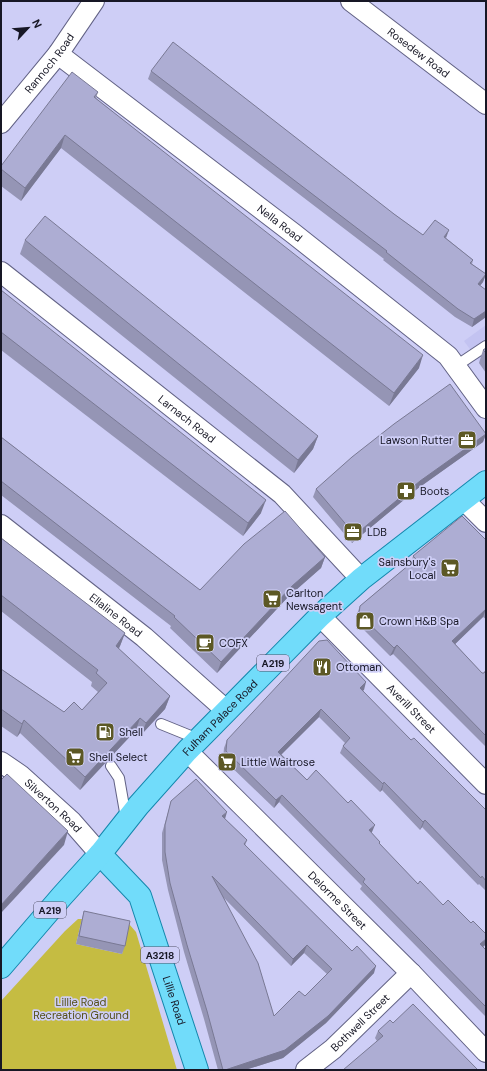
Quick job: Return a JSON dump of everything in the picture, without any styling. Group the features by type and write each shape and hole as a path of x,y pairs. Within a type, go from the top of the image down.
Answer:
{"main road":[{"name":"Fulham Palace Road","path":"1,967 193,745 320,616 360,580 486,482"},
{"name":"Lillie Road","path":"100,854 140,896 197,1070"}],"street":[{"name":"Rannoch Road","path":"1,123 58,54 94,1"},
{"name":"Rosedew Road","path":"351,1 486,104"},
{"name":"Nella Road","path":"58,54 300,239 448,356 486,408"},
{"name":"Larnach Road","path":"1,272 282,494 360,580"},
{"path":"464,500 486,522"},
{"name":"Ellaline Road","path":"1,525 144,637 227,711"},
{"name":"Averill Street","path":"320,616 486,784"},
{"name":"Delorme Street","path":"193,745 486,1052"},
{"name":"Silverton Road","path":"1,762 20,775 72,822 100,854"},
{"name":"Bothwell Street","path":"306,1070 333,1049 411,973"}],"lane":[{"path":"456,366 486,346"},
{"path":"161,724 193,745"},
{"path":"111,766 119,778 127,820"}],"shaded area":[{"path":"486,325 486,371 464,341"}],"green space":[{"name":"Lillie Road Recreation Ground","path":"78,919 82,919 76,944 122,954 129,924 136,932 177,1070 1,1070 1,1001 65,931"}],"building":[{"path":"173,42 423,235 435,220 449,230 444,237 473,260 470,263 486,274 478,284 486,290 486,311 474,319 458,309 386,252 387,251 151,71"},
{"path":"72,72 98,92 94,97 423,355 394,393 65,135 25,188 1,169 1,166"},
{"path":"45,216 318,436 298,460 25,240"},
{"path":"1,290 266,500 248,523 1,332"},
{"path":"450,384 486,434 420,481 355,535 316,489 352,457 394,424"},
{"path":"1,437 200,590 244,544 285,511 325,557 292,586 221,662 174,617 175,616 1,481"},
{"path":"462,516 486,540 486,609 452,641 482,673 486,670 486,736 397,645 394,648 359,614 360,606 416,559 413,556"},
{"path":"1,538 125,633 116,646 170,696 146,723 140,718 85,777 24,720 22,724 1,709 1,669 64,712 74,702 82,710 107,683 96,673 98,670 1,595"},
{"path":"327,640 366,682 360,688 411,740 414,738 486,810 486,881 482,876 481,878 425,820 423,822 384,782 383,784 343,746 350,738 321,709 278,752 307,780 316,770 348,803 351,800 375,825 369,830 380,842 379,843 418,884 420,881 443,905 448,900 471,923 473,921 486,934 486,939 480,944 486,950 486,1007 363,882 365,879 282,795 276,800 226,751 227,740 319,641"},
{"path":"7,774 68,831 1,905 1,780"},
{"path":"196,779 227,812 222,816 247,840 244,844 352,951 357,946 376,966 328,1016 285,1050 225,1070 223,1070 170,883 165,852 165,825 171,801","holes":["212,876 293,959 307,945 332,969 305,996 299,991 274,1016 258,963"]},
{"path":"84,911 130,921 125,946 79,936"},
{"path":"413,1004 478,1070 343,1070 383,1036 378,1031 390,1020 393,1023"}],"place":[{"name":"Lawson Rutter","path":"467,440"},
{"name":"Boots","path":"406,491"},
{"name":"LDB","path":"353,532"},
{"name":"Sainsbury's Local","path":"450,568"},
{"name":"Carlton Newsagent","path":"272,599"},
{"name":"Crown H&B Spa","path":"365,621"},
{"name":"COFX","path":"205,643"},
{"name":"Ottoman","path":"322,667"},
{"name":"Shell","path":"105,732"},
{"name":"Shell Select","path":"75,757"},
{"name":"Little Waitrose","path":"227,762"}]}
